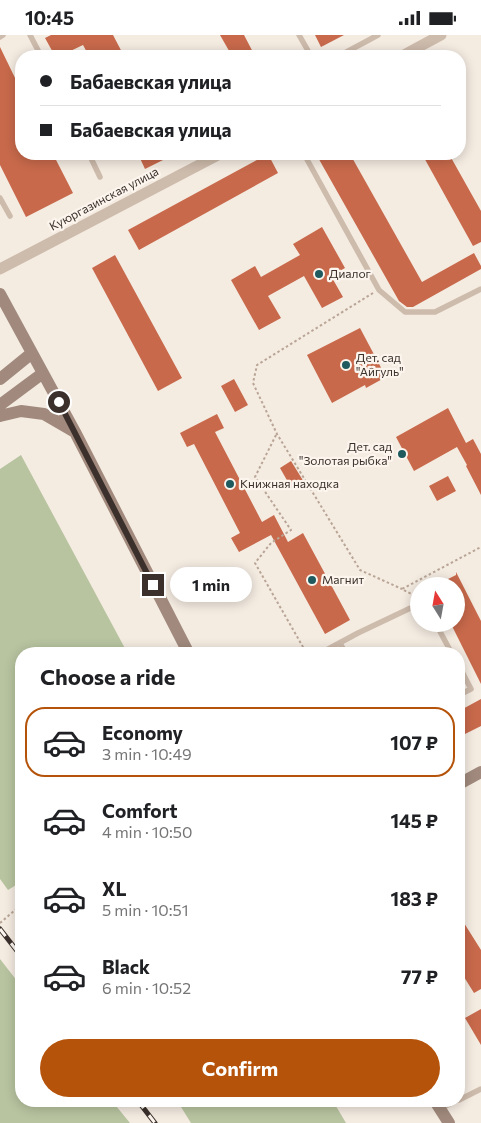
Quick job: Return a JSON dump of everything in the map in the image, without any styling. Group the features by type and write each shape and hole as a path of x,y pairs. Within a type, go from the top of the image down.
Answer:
{"main road":[{"path":"0,294 75,432 184,647"},
{"path":"0,379 32,353"},
{"path":"0,405 43,373"},
{"path":"0,416 21,411 44,414 75,432"},
{"path":"465,781 481,772"},
{"path":"438,1107 449,1123"}],"street":[{"path":"413,50 441,35"},
{"name":"Куюргазинская улица","path":"0,269 209,160"}],"lane":[{"path":"30,35 38,50"},
{"path":"299,35 308,50"},
{"path":"350,50 378,35"},
{"path":"92,160 100,177"},
{"path":"307,160 379,289 405,312 435,312 481,289"},
{"path":"0,198 10,216"},
{"path":"332,647 410,608"},
{"path":"441,633 448,647"},
{"path":"340,643 342,647"},
{"path":"465,678 471,689 465,692"},
{"path":"465,1096 481,1089"}],"path":[{"path":"379,289 257,365 253,383 277,434 360,570 410,593"},
{"path":"277,434 255,477 291,530 271,543 255,563 303,647"},
{"path":"402,589 481,547"},
{"path":"0,923 15,910"}],"green space":[{"path":"21,455 124,647 15,647 15,886 8,890 0,879 0,469"},
{"path":"0,959 15,978 15,1107 117,1107 130,1123 0,1123"},
{"path":"181,1107 337,1107 346,1123 191,1123"}],"building":[{"path":"51,35 113,35 121,50 86,50 83,45 73,50 52,50 45,38"},
{"path":"220,35 244,35 252,50 229,50"},
{"path":"315,35 344,35 321,47"},
{"path":"0,47 15,78 15,160 56,160 73,193 26,217 0,165"},
{"path":"141,160 163,160 145,169"},
{"path":"257,160 271,160 278,173 139,250 128,230"},
{"path":"319,160 353,160 422,282 474,253 481,266 481,269 413,307 407,307 399,301"},
{"path":"425,160 452,160 481,211 481,242 473,246"},
{"path":"322,227 345,268 331,276 343,297 322,308 304,276 268,296 281,318 259,330 231,280 255,266 261,277 300,255 293,244"},
{"path":"115,255 182,378 158,391 92,268"},
{"name":"Дет. сад \"Айгуль\"","path":"360,328 386,377 366,388 365,385 332,403 307,355"},
{"path":"234,379 248,405 235,412 221,386"},
{"name":"Дет. сад \"Золотая рыбка\"","path":"448,408 466,443 473,439 481,454 481,495 457,447 414,471 396,437"},
{"path":"217,414 224,428 215,432 262,522 274,515 288,542 303,533 350,620 325,634 271,535 239,552 231,538 240,533 194,444 187,447 180,433"},
{"path":"291,461 304,482 292,489 280,468"},
{"path":"448,476 456,491 437,501 429,486"},
{"path":"465,590 481,621 481,684 465,652 465,647 462,647 456,633 465,633"},
{"path":"481,699 481,726 465,734 465,708"},
{"path":"465,925 481,950 481,989 474,993 465,979"},
{"path":"481,1009 481,1045 465,1018"}],"railway":[{"path":"0,929 15,948"},
{"path":"143,1107 155,1123"}],"place":[{"name":"Диалог","path":"319,274"},
{"name":"Дет. сад \"Айгуль\"","path":"346,365"},
{"name":"Дет. сад \"Золотая рыбка\"","path":"402,454"},
{"name":"Книжная находка","path":"230,484"},
{"name":"Магнит","path":"312,580"}],"route":[{"path":"59,402 153,585"}]}
